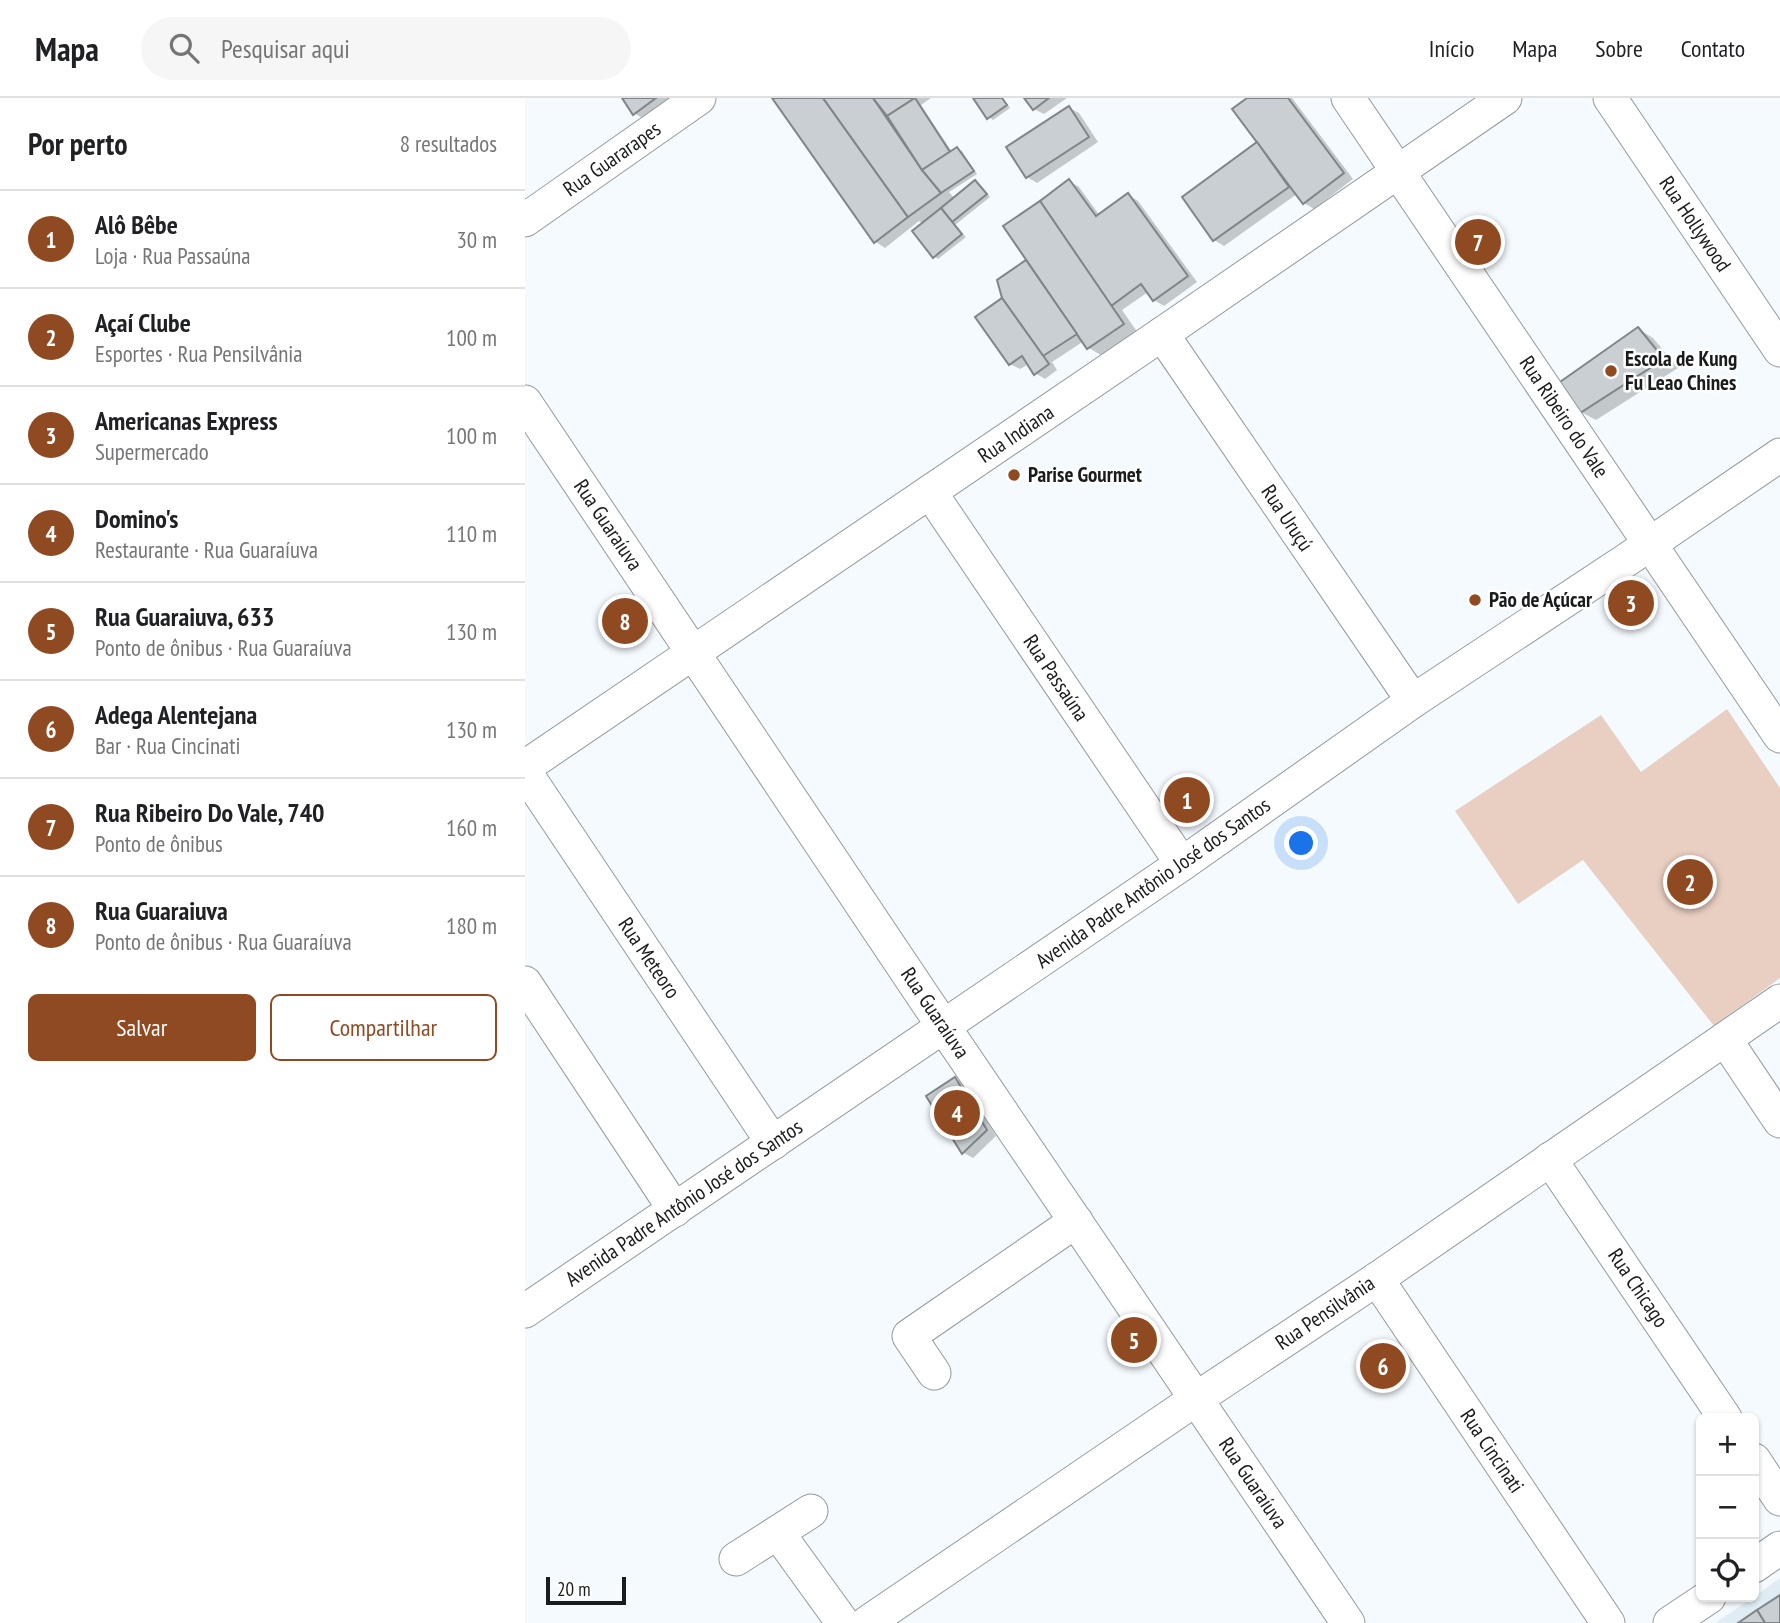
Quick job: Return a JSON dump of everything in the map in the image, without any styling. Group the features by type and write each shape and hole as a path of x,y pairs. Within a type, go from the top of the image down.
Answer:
{"street":[{"name":"Rua Guararapes","path":"525,220 699,98"},
{"name":"Rua Ribeiro do Vale","path":"1348,98 1780,736"},
{"name":"Rua Indiana","path":"525,767 1505,98"},
{"name":"Rua Hollywood","path":"1610,98 1780,349"},
{"name":"Rua Uruçú","path":"1162,334 1413,701"},
{"name":"Rua Guaraíuva","path":"525,402 1348,1623"},
{"name":"Avenida Padre Antônio José dos Santos","path":"525,1311 945,1027 1413,701 1780,455"},
{"name":"Rua Passaúna","path":"930,492 1182,864"},
{"name":"Rua Meteoro","path":"525,772 773,1143"},
{"path":"525,984 675,1210"},
{"name":"Rua Pensilvânia","path":"880,1619 1196,1399 1377,1279 1780,1000"},
{"path":"1725,1039 1780,1121"},
{"name":"Rua Chicago","path":"1550,1159 1722,1413"},
{"path":"934,1373 909,1336 1076,1221"},
{"name":"Rua Cincinati","path":"1377,1279 1608,1623"},
{"path":"1759,1468 1780,1499"},
{"path":"737,1559 811,1511"},
{"path":"778,1532 843,1623"},
{"path":"1759,1563 1780,1548"},
{"path":"1670,1623 1702,1602"}],"shaded area":[{"path":"1727,709 1780,788 1780,978 1714,1026 1583,860 1518,904 1455,811 1601,715 1641,772"},
{"path":"1780,1578 1780,1623 1715,1623 1746,1602 1759,1602 1759,1593"}],"building":[{"path":"622,98 656,98 633,115"},
{"path":"772,98 823,98 908,217 874,243"},
{"path":"823,98 873,98 941,193 908,217"},
{"path":"873,98 915,98 887,116"},
{"path":"915,98 950,152 922,170 887,116"},
{"path":"973,98 1002,98 1007,105 987,119"},
{"path":"1024,98 1049,98 1033,110"},
{"path":"1247,98 1288,98 1344,173 1303,204 1232,109"},
{"path":"1069,106 1089,137 1026,178 1006,147"},
{"path":"1257,142 1289,187 1213,241 1182,197"},
{"path":"957,147 974,171 941,193 922,170"},
{"path":"1069,179 1096,216 1128,193 1188,276 1153,301 1141,284 1111,306 1040,201"},
{"path":"975,180 987,194 952,222 941,208"},
{"path":"1040,201 1124,324 1087,349 1003,226"},
{"path":"941,208 962,234 933,258 912,231"},
{"path":"1026,260 1077,334 1043,356 1002,298 997,280"},
{"path":"1002,298 1049,364 1034,375 1022,356 1009,365 975,317"},
{"name":"Escola de Kung Fu Leao Chines","path":"1638,327 1664,359 1580,413 1560,382"},
{"path":"955,1077 987,1130 962,1154 926,1096"},
{"path":"1780,1595 1780,1623 1765,1623 1757,1610"},
{"path":"1757,1610 1765,1623 1738,1623"}],"place":[{"name":"Rua Ribeiro Do Vale, 740","path":"1478,242"},
{"name":"Escola de Kung Fu Leao Chines","path":"1611,371"},
{"name":"Parise Gourmet","path":"1014,475"},
{"name":"Pão de Açúcar","path":"1475,600"},
{"name":"Americanas Express","path":"1631,603"},
{"name":"Rua Guaraiuva","path":"625,621"},
{"name":"Alô Bêbe","path":"1187,800"},
{"name":"Açaí Clube","path":"1690,882"},
{"name":"Domino's","path":"957,1113"},
{"name":"Rua Guaraiuva, 633","path":"1134,1340"},
{"name":"Adega Alentejana","path":"1383,1366"}]}
